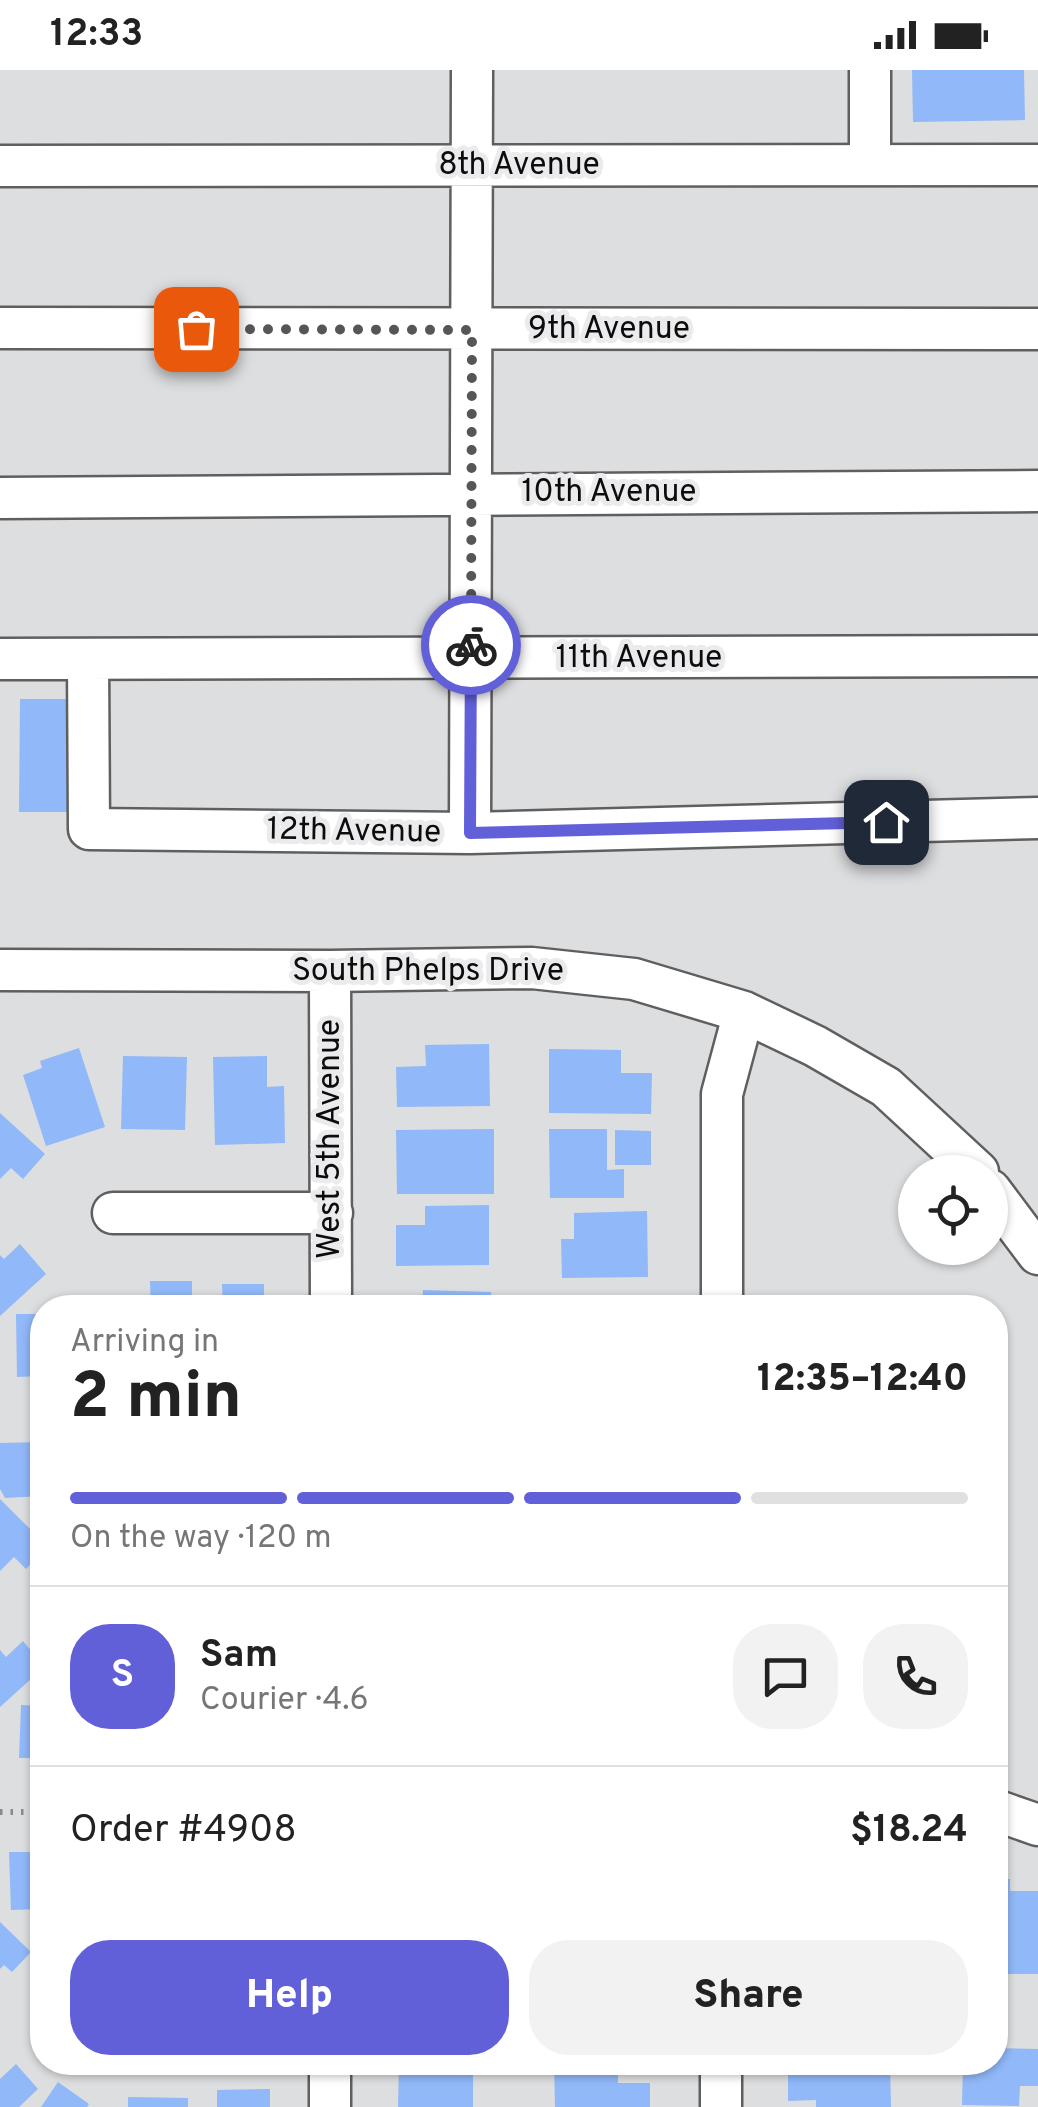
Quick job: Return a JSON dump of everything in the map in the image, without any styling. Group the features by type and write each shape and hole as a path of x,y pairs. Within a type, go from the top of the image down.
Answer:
{"street":[{"path":"470,833 472,70"},
{"path":"870,70 870,165"},
{"name":"8th Avenue","path":"0,166 1038,165"},
{"name":"9th Avenue","path":"0,328 1038,329"},
{"name":"10th Avenue","path":"0,498 1038,491"},
{"name":"11th Avenue","path":"0,659 1038,656"},
{"name":"12th Avenue","path":"88,660 90,829 470,833 1038,818"},
{"name":"South Phelps Drive","path":"0,970 532,968 634,979 744,1012 815,1046 886,1087 960,1155"},
{"name":"West 5th Avenue","path":"330,971 332,1295"},
{"path":"722,1295 722,1094 744,1012"},
{"path":"113,1212 332,1213"},
{"path":"1008,1214 1038,1254"},
{"path":"1008,1815 1038,1825"},
{"path":"330,2075 330,2107"},
{"path":"721,2075 721,2107"}],"path":[{"path":"0,1812 30,1812"}],"building":[{"path":"912,70 1024,70 1025,120 913,122"},
{"path":"20,699 70,699 70,812 19,812"},
{"path":"489,1044 490,1106 397,1107 396,1067 426,1066 425,1045"},
{"path":"79,1048 105,1127 46,1146 23,1075 42,1068 40,1061"},
{"path":"549,1049 621,1050 621,1073 652,1073 651,1114 549,1113"},
{"path":"123,1056 187,1057 185,1130 121,1129"},
{"path":"267,1056 267,1087 284,1086 285,1143 215,1145 213,1057"},
{"path":"0,1113 45,1154 23,1179 11,1168 0,1179"},
{"path":"494,1129 494,1194 397,1194 396,1130"},
{"path":"549,1129 607,1129 607,1170 624,1169 624,1198 550,1198"},
{"path":"615,1130 651,1131 651,1165 615,1165"},
{"path":"489,1205 489,1265 396,1266 396,1225 425,1225 425,1206"},
{"path":"647,1211 648,1277 562,1278 561,1239 574,1239 574,1213"},
{"path":"20,1244 46,1274 0,1316 0,1255 4,1259"},
{"path":"150,1281 192,1281 192,1295 151,1295"},
{"path":"222,1284 264,1284 264,1295 222,1295"},
{"path":"423,1290 491,1292 491,1295 423,1295"},
{"path":"16,1314 30,1314 30,1376 17,1377"},
{"path":"30,1442 30,1497 5,1498 0,1489 0,1443"},
{"path":"0,1499 30,1529 30,1565 26,1569 14,1557 0,1571"},
{"path":"23,1641 30,1649 30,1680 0,1707 0,1650 6,1657"},
{"path":"21,1705 30,1705 30,1758 19,1758"},
{"path":"9,1852 30,1852 30,1909 11,1910"},
{"path":"1008,1879 1010,1891 1038,1891 1038,1974 1008,1974"},
{"path":"0,1922 30,1953 12,1972 4,1965 0,1969"},
{"path":"1008,2048 1038,2049 1038,2086 1020,2086 1019,2106 962,2105 963,2075 1008,2075"},
{"path":"16,2064 38,2089 19,2107 0,2107 0,2079"},
{"path":"399,2075 473,2075 473,2107 398,2107"},
{"path":"554,2075 618,2075 618,2083 650,2083 650,2107 555,2107"},
{"path":"788,2075 890,2075 891,2107 816,2107 816,2100 788,2101"},
{"path":"58,2082 89,2104 87,2107 41,2107"},
{"path":"270,2089 270,2107 217,2107 217,2090"},
{"path":"128,2097 188,2098 188,2107 128,2107"}],"way so far":[{"path":"196,329 472,330 471,645"}],"route":[{"path":"471,645 470,833 886,822"}]}
